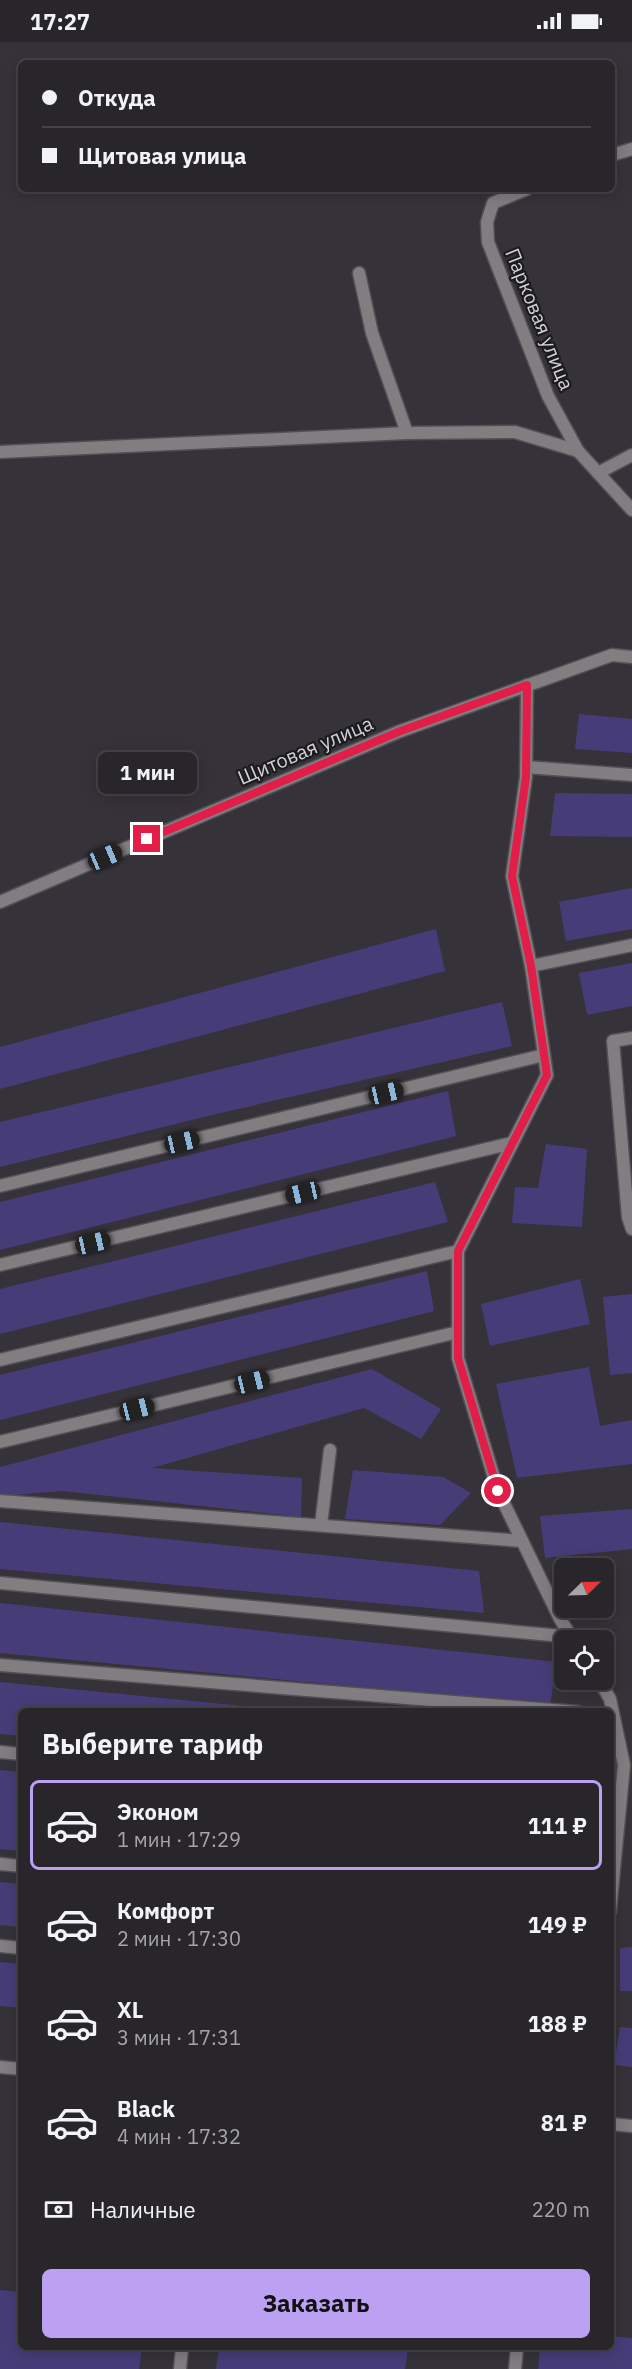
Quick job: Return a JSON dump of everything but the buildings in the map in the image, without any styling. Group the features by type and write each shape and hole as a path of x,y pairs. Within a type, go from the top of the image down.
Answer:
{"street":[{"path":"615,155 632,149"},
{"name":"Парковая улица","path":"520,192 493,203 487,222 488,242 548,396 578,451 632,510"},
{"path":"359,273 372,333 407,433"},
{"path":"0,452 407,433 515,432 578,451"},
{"path":"598,472 632,455"},
{"name":"Щитовая улица","path":"0,902 398,732 612,655 632,657"},
{"path":"527,685 526,767 512,876 531,966 547,1075 458,1251 458,1358 495,1480 522,1541 567,1630"},
{"path":"526,767 632,775"},
{"path":"531,966 632,945"},
{"path":"632,1038 613,1041 628,1217 632,1229"},
{"path":"0,1186 544,1055"},
{"path":"0,1265 512,1143"},
{"path":"0,1360 458,1251"},
{"path":"0,1442 458,1332"},
{"path":"321,1525 330,1450"},
{"path":"0,1501 522,1541"},
{"path":"0,1583 554,1637"},
{"path":"0,1665 529,1708"},
{"path":"605,1690 610,1698 611,1708"},
{"path":"614,1722 624,1765 615,1806 614,1827"},
{"path":"0,1752 18,1754"},
{"path":"0,1864 18,1866"},
{"path":"0,1946 18,1948"},
{"path":"0,2067 18,2069"},
{"path":"614,2124 632,2126"},
{"path":"180,2369 182,2350"},
{"path":"514,2369 517,2350"}],"route":[{"path":"147,839 398,732 527,685 526,777 512,876 531,966 547,1075 458,1251 458,1358 498,1491"}]}
